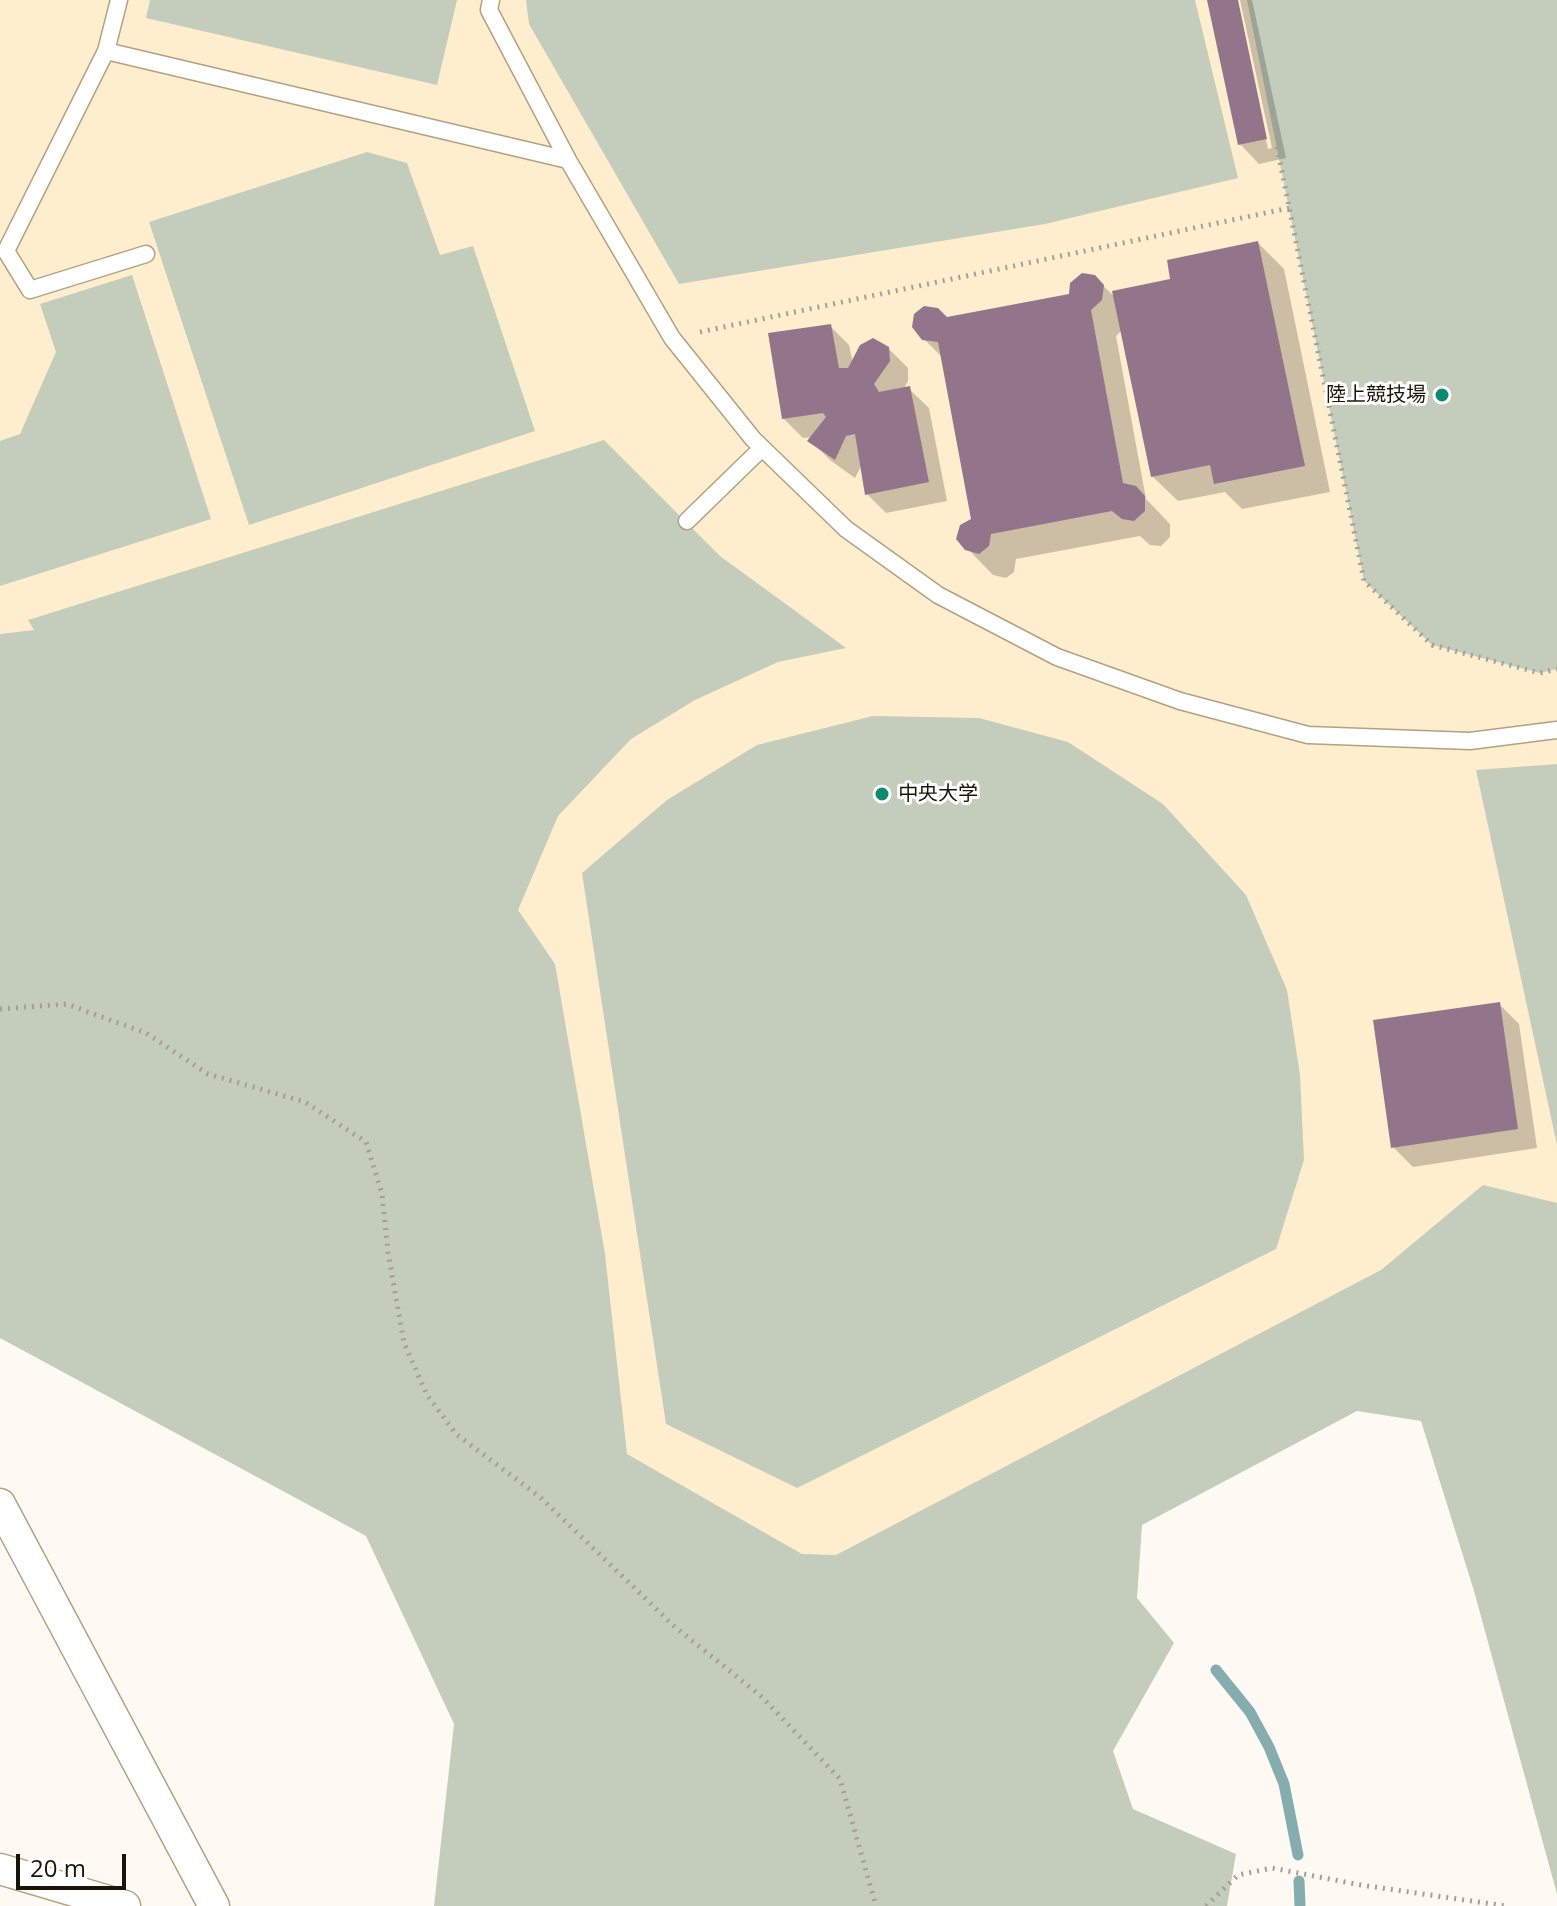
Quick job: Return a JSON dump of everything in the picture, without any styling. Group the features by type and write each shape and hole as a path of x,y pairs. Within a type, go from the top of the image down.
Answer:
{"street":[{"path":"0,1504 214,1906"},
{"path":"0,1869 125,1906"}],"lane":[{"path":"119,0 106,51 6,251 30,290 146,254"},
{"path":"491,0 489,10 568,160 672,338 762,448 846,529 938,595 1057,657 1180,701 1308,735 1470,741 1557,730"},
{"path":"106,51 568,160"},
{"path":"687,521 762,448"}],"path":[{"path":"1277,147 1364,581 1432,645 1540,673 1557,669"},
{"path":"672,338 1289,208"},
{"path":"0,1009 66,1004 146,1033 208,1074 305,1102 366,1142 382,1194 388,1252 404,1343 427,1395 456,1434 540,1497 674,1626 762,1697 840,1779 876,1906"},
{"path":"1206,1906 1238,1875 1272,1868 1361,1885 1506,1906"}],"shaded area":[{"name":"中央大学","path":"0,0 1557,0 1557,1276 818,1579 607,1470 0,831"}],"green space":[{"path":"150,0 457,0 437,85 146,18"},
{"path":"526,0 1195,0 1238,178 1045,224 679,284 529,24"},
{"name":"陸上競技場","path":"1247,0 1557,0 1557,669 1540,673 1432,645 1364,581"},
{"path":"367,152 407,163 440,255 473,246 535,431 249,525 149,222"},
{"path":"132,275 211,519 0,586 0,441 20,434 56,352 40,304"},
{"path":"604,440 720,556 846,648 778,662 695,700 631,739 558,816 518,910 555,964 605,1254 627,1454 802,1554 836,1555 1381,1270 1483,1185 1557,1203 1557,1894 1474,1591 1421,1421 1357,1411 1142,1525 1137,1598 1174,1643 1113,1751 1133,1809 1236,1854 1227,1906 434,1906 454,1724 366,1536 0,1338 0,634 34,630 28,620"},
{"path":"873,716 979,718 1068,742 1163,804 1246,895 1287,990 1300,1075 1304,1160 1276,1249 797,1488 666,1424 582,873 667,800 757,745"},
{"path":"1557,764 1557,1145 1476,770"}],"building":[{"path":"1207,0 1238,0 1267,139 1238,145"},
{"path":"1258,241 1305,466 1214,484 1210,465 1151,477 1112,291 1170,279 1167,260"},
{"path":"1082,273 1095,275 1104,285 1102,300 1091,310 1123,483 1136,486 1145,496 1145,511 1134,521 1122,519 1112,511 991,534 989,546 979,554 965,550 956,539 960,525 971,519 938,342 922,340 912,327 914,314 924,306 938,308 947,317 1069,294 1070,283"},
{"path":"831,324 839,368 848,368 860,345 873,338 889,347 890,361 874,384 879,392 910,386 929,482 865,495 855,434 846,436 835,460 807,441 826,417 823,413 782,419 768,333"},
{"path":"1500,1002 1518,1129 1391,1148 1373,1020"}],"waterway":[{"path":"1216,1670 1250,1712 1269,1747 1284,1784 1298,1855"},
{"path":"1299,1881 1300,1906"}],"place":[{"name":"陸上競技場","path":"1442,395"},
{"name":"中央大学","path":"882,794"}]}
